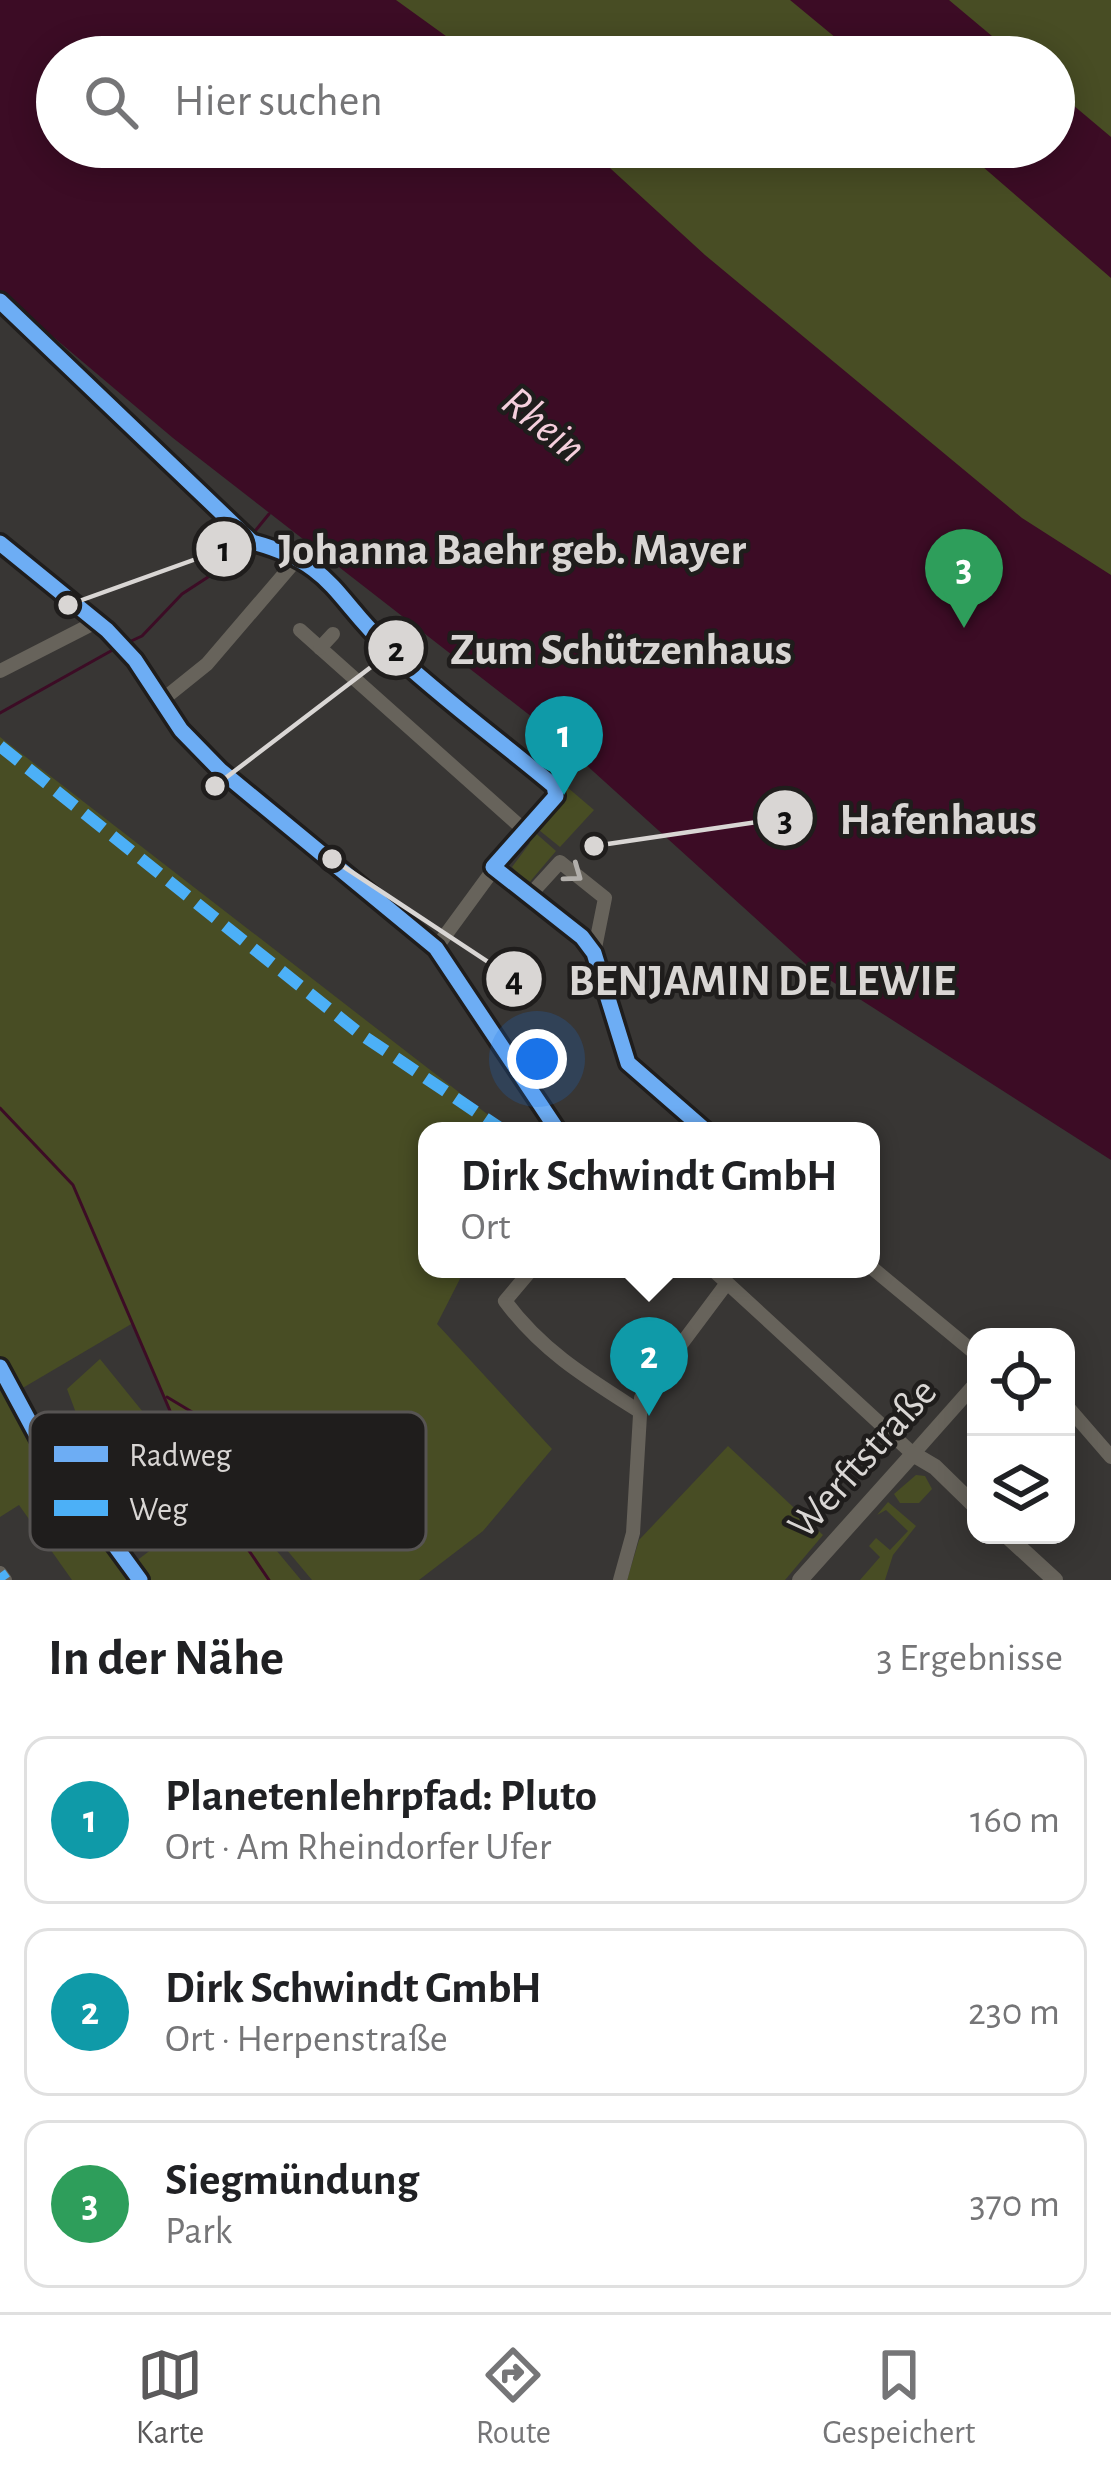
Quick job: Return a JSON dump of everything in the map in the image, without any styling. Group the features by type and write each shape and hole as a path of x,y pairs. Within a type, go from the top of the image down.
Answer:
{"street":[{"path":"0,543 112,636 220,770 436,948 552,1122"},
{"path":"161,701 207,664 291,566"},
{"path":"0,671 96,622"},
{"path":"300,630 523,829 436,948"},
{"path":"320,648 333,634"},
{"path":"529,896 560,862 605,898 594,953 628,1064 696,1122"},
{"path":"493,867 594,953"},
{"path":"880,1274 967,1347"},
{"path":"522,1278 506,1293 505,1301 555,1358 639,1411"},
{"path":"722,1278 967,1498"},
{"path":"620,1580 633,1533 639,1411 645,1391 728,1283"},
{"path":"0,1367 30,1423"},
{"name":"Werftstraße","path":"800,1580 967,1393"},
{"path":"1075,1416 1111,1457"},
{"path":"1016,1544 1055,1580"},
{"path":"118,1550 140,1580"}],"green space":[{"path":"44,0 1111,0 1111,860 251,168 1075,168 1075,36 88,36"},
{"path":"0,737 497,1122 418,1122 418,1278 460,1278 437,1324 552,1449 483,1531 419,1580 312,1580 287,1550 426,1550 426,1412 169,1412 133,1323 21,1389 0,1361"},
{"path":"567,787 594,810 560,847 534,826"},
{"path":"531,829 556,851 528,884 512,867 530,843 523,837"},
{"path":"100,1359 143,1412 76,1412 67,1389"},
{"path":"0,1382 30,1437 30,1521 19,1505 0,1517"},
{"path":"728,1446 823,1535 785,1580 627,1580 639,1540"},
{"path":"916,1475 925,1476 932,1489 919,1503 900,1503 894,1494"},
{"path":"888,1502 916,1526 893,1555 885,1580 860,1580 880,1557 869,1546 876,1538 890,1550 908,1531 886,1510 877,1515"},
{"path":"51,1550 109,1550 132,1580 72,1580"},
{"path":"151,1550 276,1550 301,1580 149,1580 135,1562"}],"water":[{"name":"Rhein","path":"0,0 396,0 446,36 36,36 36,168 610,168 705,255 1022,518 1111,575 1111,1160 808,966 541,724 173,438 0,292"},
{"path":"790,0 949,0 992,36 834,36"},
{"path":"1075,107 1111,137 1111,278 984,168 1075,168"}],"waterway":[{"path":"127,643 142,636 182,594 228,564 269,514"},
{"path":"0,713 118,647"},
{"path":"0,1108 73,1185 171,1412"},
{"path":"167,1397 192,1412"},
{"path":"249,1550 269,1580"}],"marked path":[{"path":"0,746 359,1033 491,1122"},
{"path":"0,1573 5,1580"}],"cycle path":[{"path":"0,301 252,542 317,571 408,666 554,786 556,796 493,867 582,937 594,953 628,1063 696,1122"},
{"path":"0,543 107,630 135,660 181,730 220,770 436,948 552,1122"},
{"path":"0,1367 30,1423"},
{"path":"118,1550 140,1580"}],"place":[{"name":"Johanna Baehr geb. Mayer","path":"68,605"},
{"name":"Siegmündung","path":"964,628"},
{"name":"Zum Schützenhaus","path":"215,786"},
{"name":"Planetenlehrpfad: Pluto","path":"564,795"},
{"name":"Hafenhaus","path":"594,846"},
{"name":"BENJAMIN DE LEWIE","path":"332,859"},
{"name":"Dirk Schwindt GmbH","path":"649,1416"}]}
